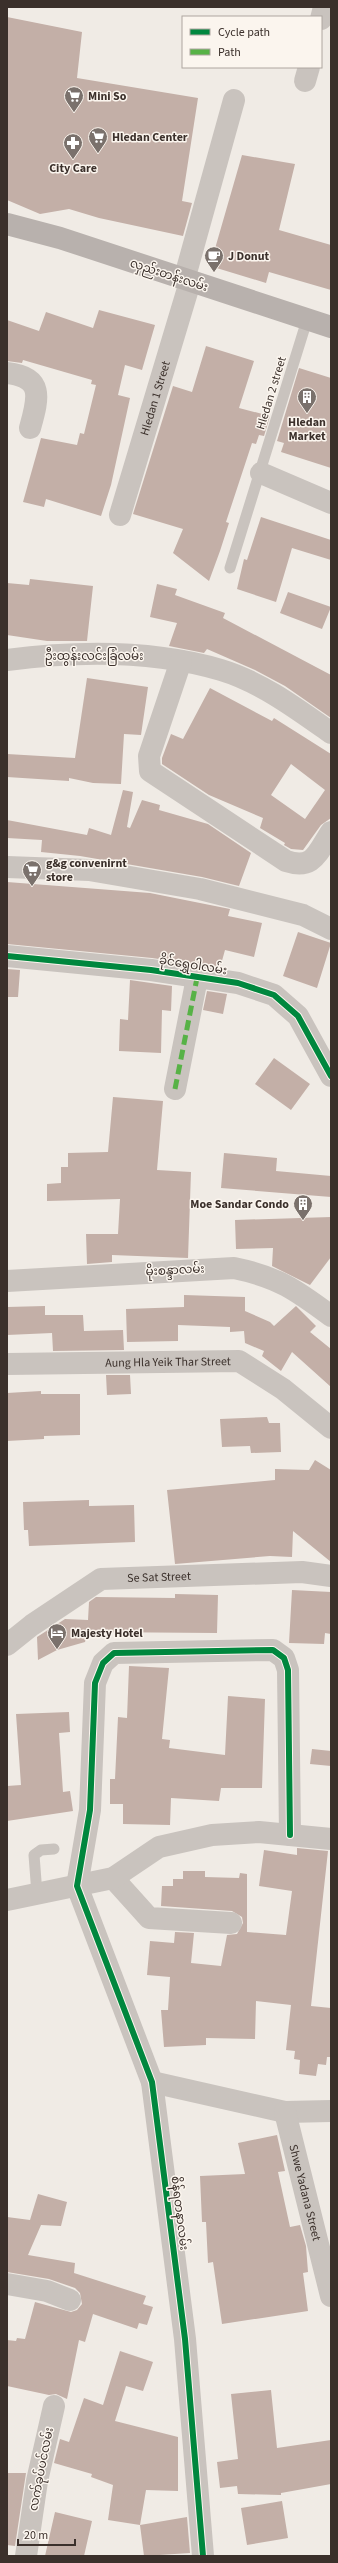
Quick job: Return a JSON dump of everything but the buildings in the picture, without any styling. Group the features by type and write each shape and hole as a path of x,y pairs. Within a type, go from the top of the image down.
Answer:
{"main road":[{"path":"7,209 60,238"},
{"name":"လှည်းတန်းလမ်း","path":"7,224 60,238 187,281 331,327"},
{"path":"7,234 60,238"}],"street":[{"name":"Hledan 1 Street","path":"120,515 187,281 234,100"},
{"path":"7,373 23,375 35,387 37,403 30,428"},
{"path":"261,473 331,502"},
{"name":"ဦးထွန်းလင်းခြံလမ်း","path":"7,660 37,656 140,655 181,661 222,670 263,689 331,733"},
{"path":"181,661 149,756 150,771 286,861 300,865 311,862 331,832"},
{"path":"7,867 89,870 200,889 303,915 331,930"},
{"name":"ခိုင်ရွှေဝါလမ်း","path":"7,956 151,970 238,983 274,995 298,1016 331,1076"},
{"path":"175,1089 197,978"},
{"name":"မိုးစန္ဒာလမ်း","path":"7,1281 234,1268 262,1273 293,1288 331,1316"},
{"name":"Aung Hla Yeik Thar Street","path":"7,1364 239,1361 283,1389 331,1428"},
{"name":"Se Sat Street","path":"7,1645 32,1625 102,1579 302,1572 331,1576"},
{"path":"77,1886 90,1810 94,1683 103,1663 114,1653 273,1650 284,1658 288,1670 290,1836"},
{"path":"7,1900 113,1878 159,1847 212,1835 259,1832 331,1840"},
{"path":"113,1878 149,1918 231,1923"},
{"name":"စိန်ရတနာလမ်း","path":"77,1886 152,2082 185,2340 203,2556"},
{"path":"152,2082 284,2112 331,2111"},
{"name":"Shwe Yadana Street","path":"284,2112 331,2296"},
{"path":"7,2284 46,2291 70,2300"},
{"name":"လက်ခုပ်ပင်လမ်း","path":"26,2556 37,2481 54,2406"}],"lane":[{"name":"Hledan 2 street","path":"230,568 261,473 307,320"},
{"path":"37,1894 34,1855 40,1850 54,1849"}],"marked path":[{"path":"175,1089 197,978"}],"cycle path":[{"path":"7,956 151,970 238,983 274,995 298,1016 331,1076"},
{"path":"203,2556 185,2339 152,2082 77,1886 90,1810 95,1683 103,1663 114,1653 273,1650 284,1658 288,1670 290,1835"}],"place":[{"name":"Mini So","path":"74,113"},
{"name":"Hledan Center","path":"98,154"},
{"name":"City Care","path":"73,160"},
{"name":"J Donut","path":"214,273"},
{"name":"Hledan Market","path":"307,414"},
{"name":"g&g convenirnt store","path":"32,887"},
{"name":"Moe Sandar Condo","path":"303,1221"},
{"name":"Majesty Hotel","path":"57,1650"}]}
